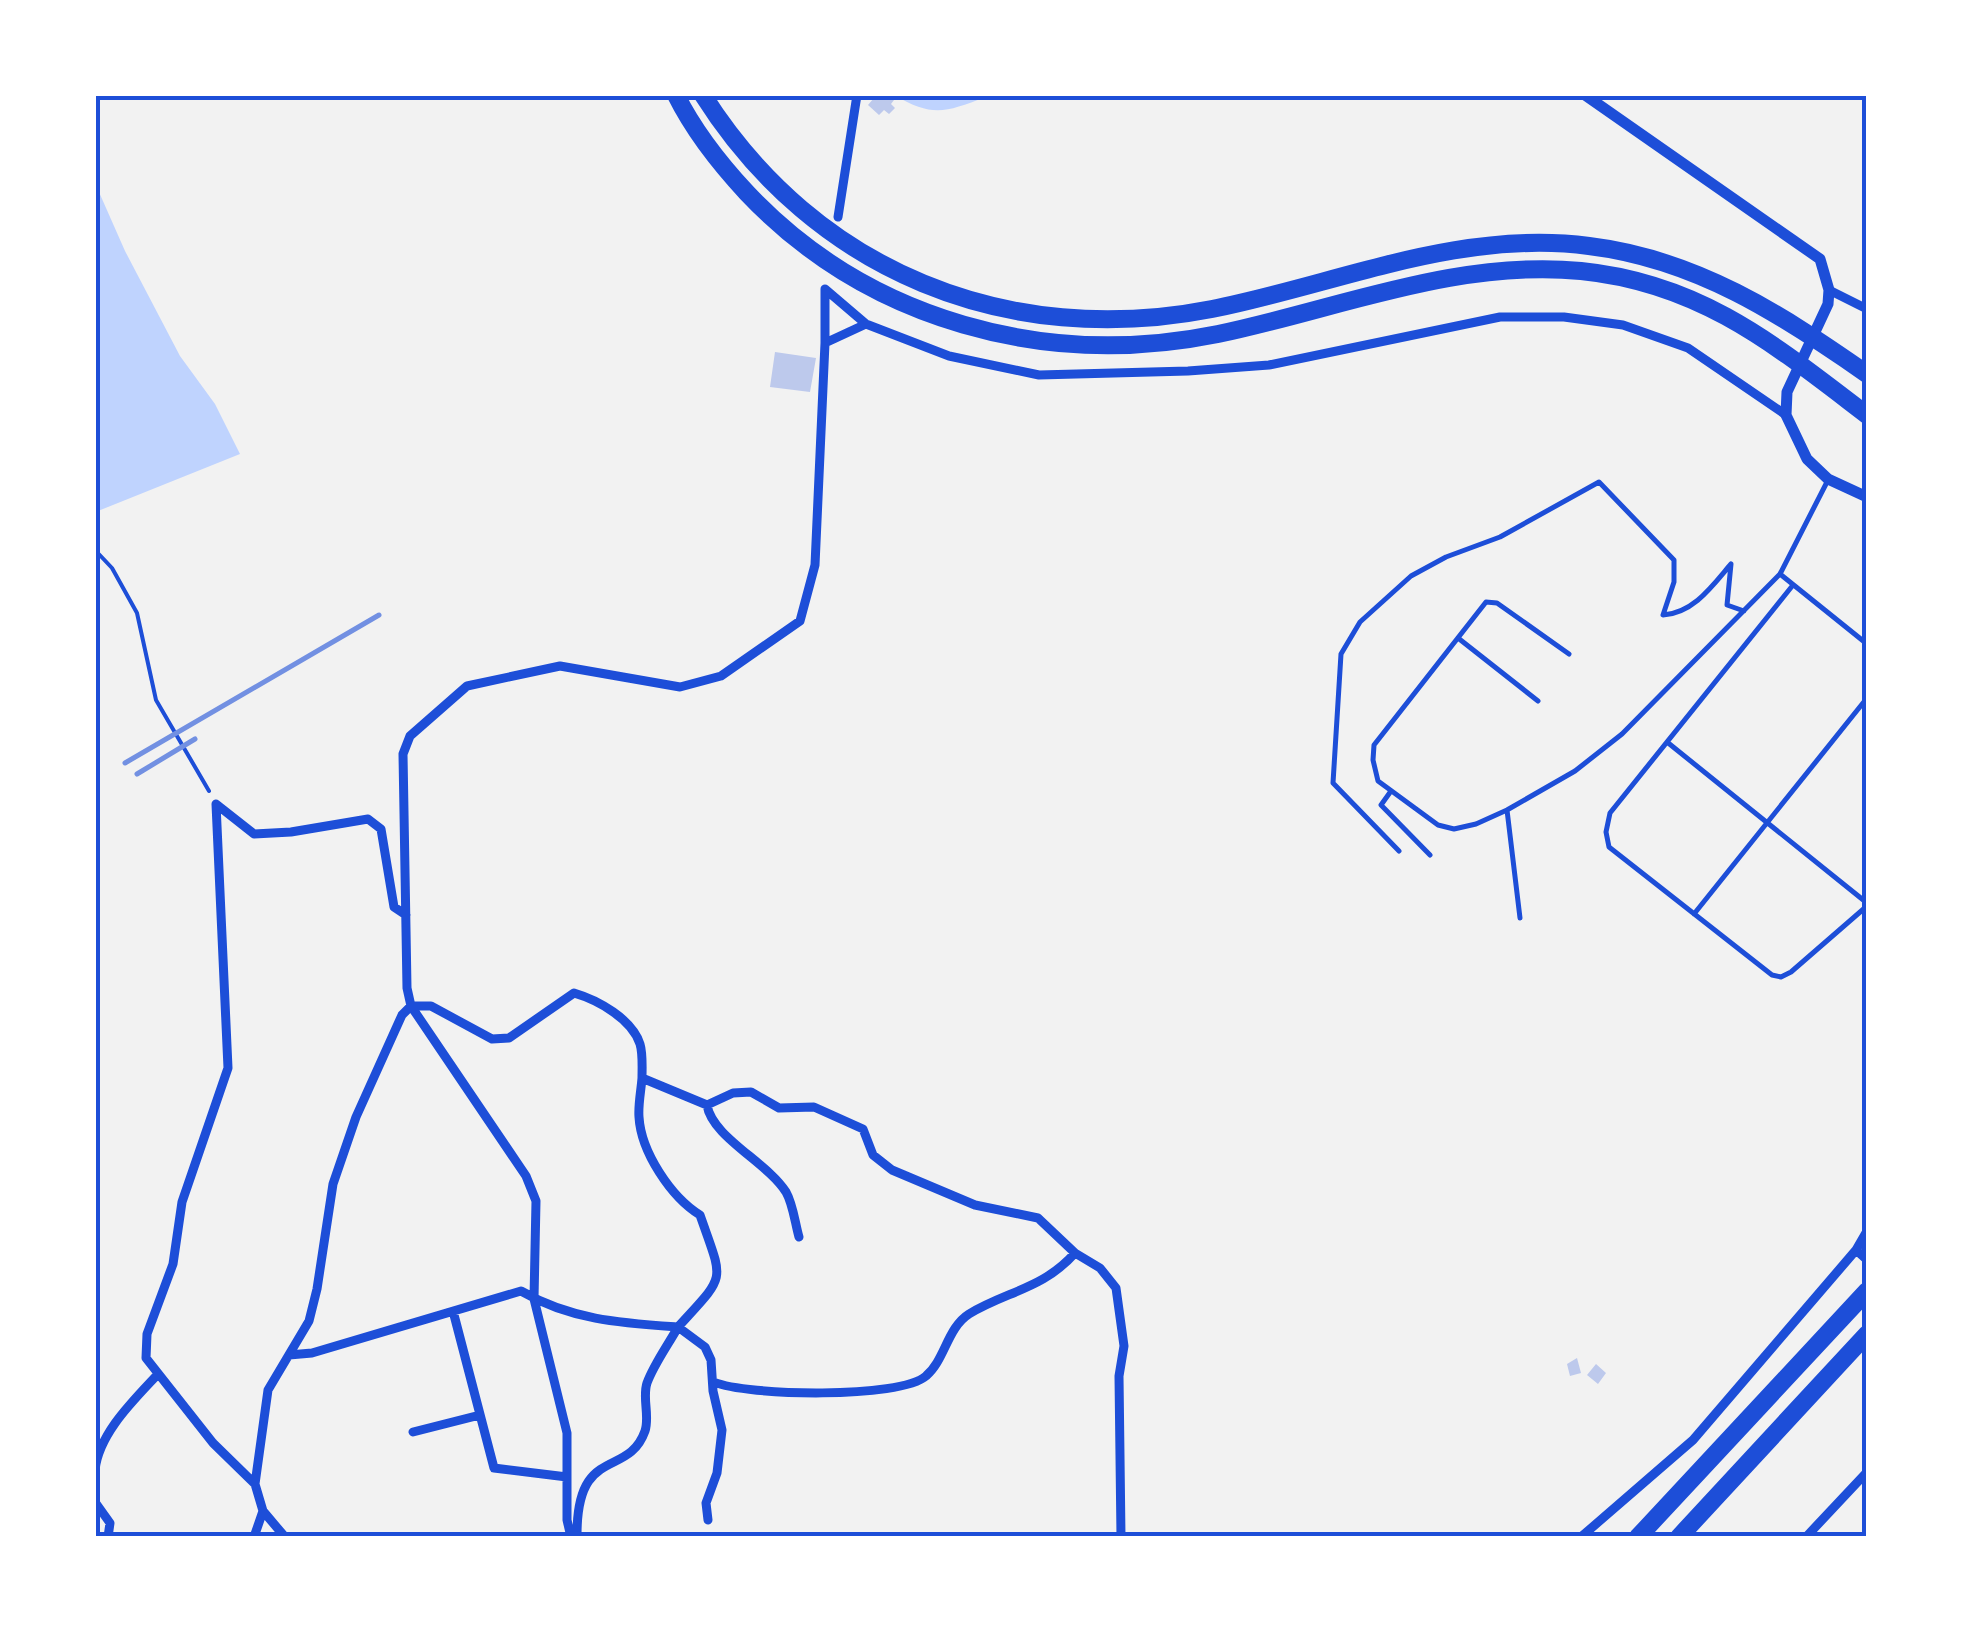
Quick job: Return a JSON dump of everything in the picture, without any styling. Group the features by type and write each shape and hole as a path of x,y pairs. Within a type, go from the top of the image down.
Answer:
{"highway":[{"path":"676,95 704,142 731,175 764,211 826,261 878,293 922,312 1006,337 1099,345 1159,343 1233,330 1443,278 1541,268 1634,281 1678,294 1728,315 1867,399"},
{"path":"704,95 749,159 780,191 852,247 931,288 1012,312 1052,318 1156,317 1211,309 1437,253 1490,244 1588,245 1639,254 1687,269 1738,292 1867,373"},
{"path":"1728,315 1774,344 1867,415"},
{"path":"1638,1537 1867,1291"},
{"path":"1680,1537 1867,1338"}],"street":[{"path":"838,217 858,95"},
{"path":"1585,95 1820,259 1829,290 1828,304 1787,392 1786,415 1806,459 1828,479 1867,497"},
{"path":"412,1006 432,1006 492,1038 509,1038 574,994 622,1018 641,1047 638,1120 670,1190 682,1204 700,1215 719,1269 714,1288 678,1327 646,1386 646,1428 635,1448 595,1470 581,1491 577,1535 572,1537 567,1520 568,1433 534,1299 536,1201 412,1006 406,988 403,754 410,736 466,686 560,666 680,687 721,676 800,621 815,566 825,289 866,324 949,356 1040,374 1268,365 1500,317 1564,317 1624,324 1688,348 1786,415"},
{"path":"1829,290 1867,309"},
{"path":"825,343 866,324"},
{"path":"216,804 254,834 368,819 381,828 394,908 406,915"},
{"path":"216,804 228,1068 182,1202 173,1264 147,1334 146,1358 212,1444 255,1484"},
{"path":"284,1537 263,1511 255,1484 268,1390 309,1320 333,1184 350,1134 396,1029 412,1006"},
{"path":"642,1078 707,1105 714,1124 788,1194 799,1238"},
{"path":"707,1105 733,1093 751,1092 779,1108 814,1107 863,1129 873,1156 892,1170 974,1204 1038,1218 1074,1253 1100,1268 1116,1288 1124,1346 1119,1376 1122,1537"},
{"path":"1581,1537 1692,1440 1856,1250 1867,1231"},
{"path":"1856,1250 1866,1259"},
{"path":"714,1382 747,1391 884,1391 907,1386 926,1376 954,1328 968,1314 1022,1292 1059,1271 1074,1253"},
{"path":"288,1355 312,1352 521,1291 551,1308 602,1322 678,1327 705,1347 711,1360 722,1430 717,1474 706,1503 708,1520"},
{"path":"452,1311 494,1468 567,1476"},
{"path":"95,1470 96,1456 126,1408 158,1374"},
{"path":"413,1432 480,1416"},
{"path":"1806,1537 1818,1533 1867,1472"},
{"path":"95,1502 110,1523 108,1537"},
{"path":"254,1537 263,1511"}],"lane":[{"path":"1569,654 1497,603 1486,602 1374,745 1372,760 1378,781 1438,826 1454,829 1507,810 1575,772 1622,734 1780,574 1828,479"},
{"path":"1400,851 1332,782 1341,654 1360,622 1411,576 1446,556 1500,537 1599,482 1674,560 1674,582 1664,614 1676,614 1703,596 1731,564 1727,606 1744,611"},
{"path":"1780,574 1867,644"},
{"path":"1668,742 1867,904 1791,972 1780,977 1772,975 1610,847 1606,832 1610,812 1793,585"},
{"path":"1458,638 1538,701"},
{"path":"1694,914 1867,698"},
{"path":"1390,791 1381,804 1430,855"},
{"path":"1507,810 1520,918"}],"path":[{"path":"95,550 112,568 137,613 156,700 216,804"}],"water":[{"path":"894,95 985,95 986,97 930,110"},
{"path":"95,183 125,251 180,356 215,404 240,454 98,511 95,510"}],"building":[{"path":"870,95 888,95 895,108 889,114 884,110 879,115 868,105 874,98"},
{"path":"775,352 816,358 810,392 770,387"},
{"path":"1577,1358 1581,1373 1570,1376 1567,1364"},
{"path":"1596,1364 1606,1373 1598,1384 1587,1375"}],"railway":[{"path":"125,763 379,615"},
{"path":"137,774 195,739"}]}
